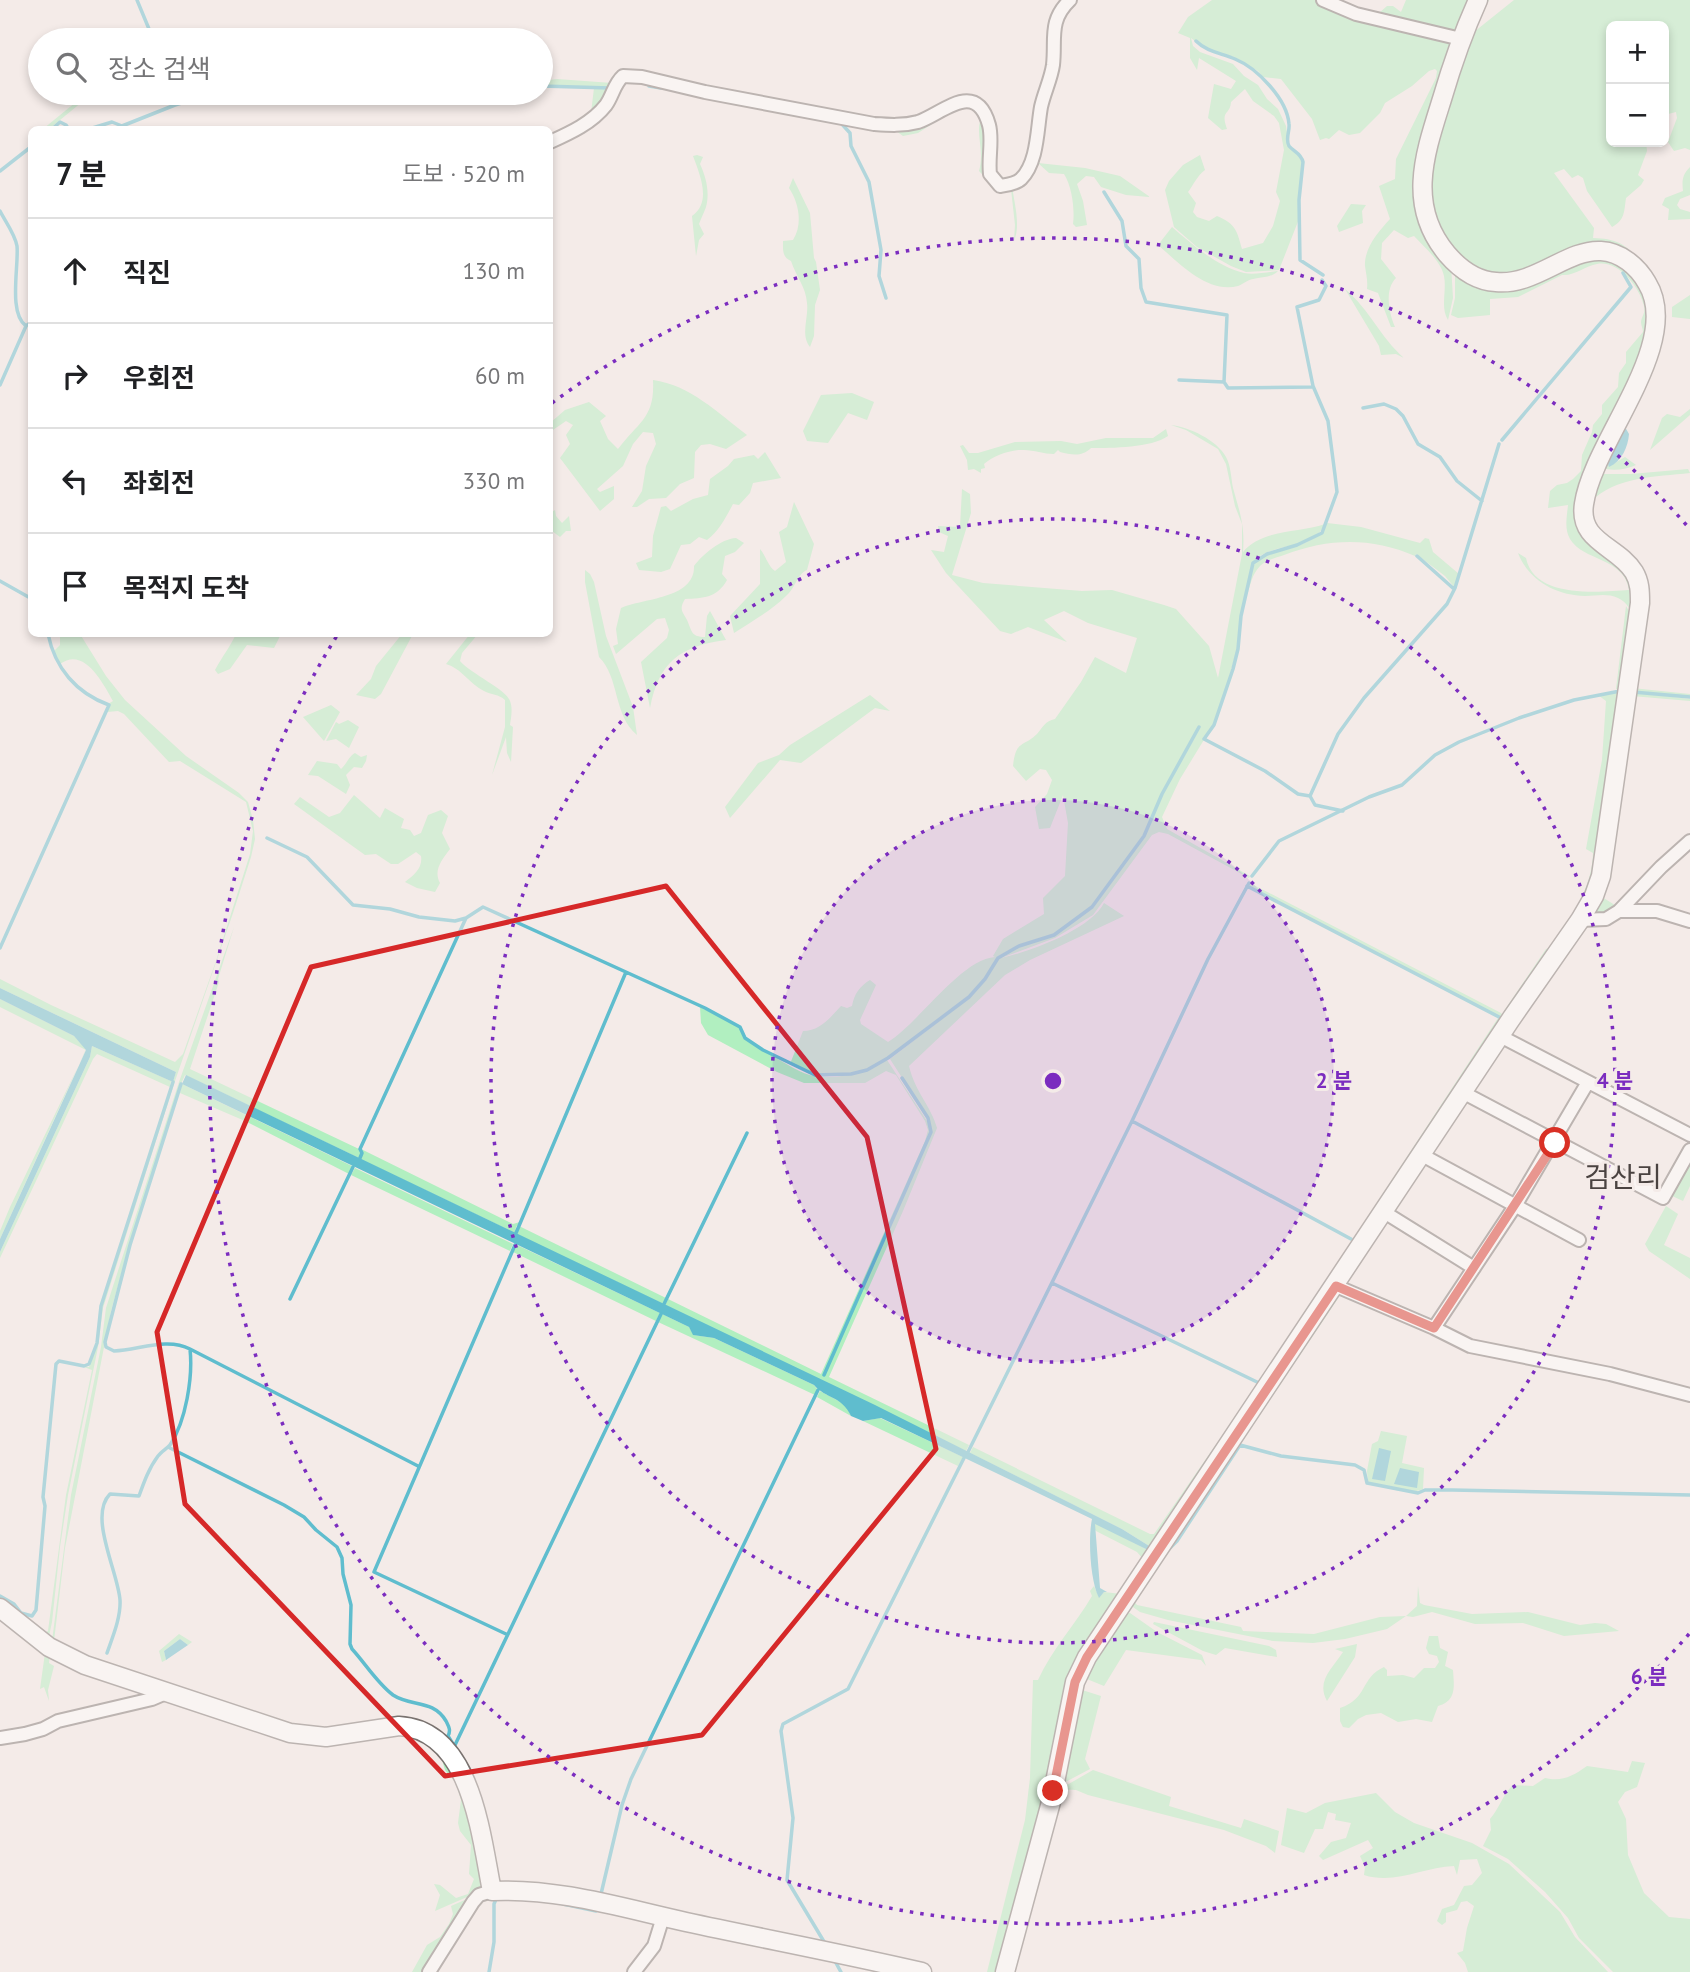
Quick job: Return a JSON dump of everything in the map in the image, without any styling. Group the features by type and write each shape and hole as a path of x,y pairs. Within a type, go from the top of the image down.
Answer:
{"street":[{"path":"553,141 576,130 606,105 616,83 623,76 642,77 705,92 874,124 900,125 919,121 944,107 966,100 975,104 989,124 990,174 1000,186 1013,183 1021,179 1032,161 1042,105 1052,69 1055,46 1053,27 1070,0"},
{"path":"1323,0 1356,14 1461,39"},
{"path":"1005,1972 1051,1802 1075,1682 1087,1657 1580,920 1594,896 1601,876 1640,588 1633,571 1591,535 1584,519 1583,507 1595,472 1653,344 1657,306 1653,293 1639,272 1612,253 1592,251 1527,278 1499,283 1483,280 1465,271 1438,243 1424,206 1423,164 1461,39 1478,0"},
{"path":"1580,920 1606,919 1619,911 1690,841"},
{"path":"1619,911 1657,911 1690,921"},
{"path":"1500,1037 1690,1135"},
{"path":"1434,1328 1555,1143 1588,1082"},
{"path":"1464,1093 1663,1198 1690,1150"},
{"path":"1422,1155 1579,1240"},
{"path":"1384,1212 1474,1268"},
{"path":"1336,1286 1470,1346 1609,1374 1690,1395"},
{"path":"0,1608 49,1647 97,1669 301,1736 326,1737 399,1727 411,1727 431,1735 441,1743 457,1766 474,1805 483,1836 492,1891"},
{"path":"0,1738 25,1734 58,1721 152,1699 166,1693"},
{"path":"429,1972 473,1902 479,1895 492,1891 558,1894 590,1899 922,1972"},
{"path":"634,1972 654,1946 663,1917"}],"highlighted area":[{"path":"666,886 867,1137 936,1449 702,1735 445,1776 185,1504 157,1332 311,967"}],"green space":[{"path":"1212,0 1319,0 1453,41 1418,167 1451,265 1453,298 1448,320 1444,310 1445,282 1442,270 1432,254 1414,236 1408,238 1394,230 1382,243 1381,259 1396,278 1389,295 1395,327 1391,327 1378,293 1367,289 1365,266 1370,246 1390,219 1379,186 1395,179 1396,159 1436,78 1435,69 1385,103 1380,113 1360,133 1349,135 1339,130 1329,139 1320,140 1312,119 1281,79 1263,77 1258,71 1234,57 1204,48 1191,38 1193,46 1200,52 1233,64 1244,76 1258,85 1278,109 1286,126 1289,147 1301,157 1302,162 1299,219 1279,270 1246,272 1231,266 1197,247 1174,227 1165,190 1183,165 1200,155 1205,170 1188,192 1196,203 1193,212 1197,217 1209,221 1217,216 1232,225 1242,249 1263,243 1273,226 1280,201 1276,192 1284,150 1279,123 1274,116 1253,101 1245,89 1231,102 1225,115 1227,129 1222,130 1208,118 1214,84 1231,89 1236,81 1199,58 1197,70 1190,58 1190,38 1178,33 1188,17"},
{"path":"1330,0 1339,0 1378,14 1387,6 1393,6 1401,12 1406,0 1473,0 1456,32 1412,24"},
{"path":"1481,0 1489,0 1469,36 1514,0 1690,0 1690,150 1685,148 1674,151 1669,144 1677,118 1676,112 1669,114 1669,21 1606,21 1606,147 1647,147 1638,175 1644,180 1626,198 1622,218 1612,227 1587,191 1583,178 1578,175 1572,178 1564,169 1554,173 1594,228 1593,238 1610,240 1627,248 1650,274 1663,301 1664,325 1654,365 1608,464 1610,466 1625,457 1636,465 1629,468 1610,470 1604,466 1648,369 1660,330 1659,300 1643,272 1622,254 1606,249 1572,255 1520,276 1502,279 1488,277 1468,269 1452,254 1430,215 1426,196 1428,157"},
{"path":"553,80 612,83 612,87 553,85"},
{"path":"594,88 612,89 591,113"},
{"path":"960,103 975,105 982,114 986,157 991,177 997,186 1012,186 1017,221 1014,241 1011,189 995,188 979,171 981,118 975,110 960,106 918,133 903,136 896,131 896,126 920,123"},
{"path":"72,105 78,105 53,126 47,126"},
{"path":"693,156 703,157 700,164 706,179 708,196 699,224 704,234 699,240 696,256 692,216 702,203 703,196"},
{"path":"1038,163 1085,168 1120,176 1150,197 1126,195 1101,187 1094,177 1086,176 1077,184 1087,225 1076,227 1073,224 1073,205 1067,179 1064,174 1049,173"},
{"path":"1690,167 1690,195 1680,199 1677,205 1690,212 1690,219 1668,220 1669,209 1662,205 1665,198 1683,191 1683,178"},
{"path":"793,178 810,213 820,290 815,305 814,336 810,347 806,337 805,292 783,250 783,241 793,240 799,220 795,200 789,188"},
{"path":"1351,204 1366,205 1362,211 1363,223 1339,232 1337,226"},
{"path":"1172,227 1205,254 1234,270 1252,274 1278,271 1238,286 1226,287 1204,281 1158,245"},
{"path":"1606,255 1638,274 1653,325 1581,504 1632,574 1636,619 1626,604 1614,596 1574,595 1545,585 1529,571 1518,553 1526,558 1531,571 1541,581 1554,587 1585,592 1629,590 1620,572 1584,552 1570,539 1566,527 1568,505 1548,508 1550,491 1557,485 1567,483 1581,471 1582,455 1593,425 1602,414 1602,405 1618,387 1619,373 1626,363 1626,352 1643,332 1641,322 1644,308 1638,290 1620,270 1597,264 1562,275 1518,297 1490,299 1490,315 1458,318 1451,315 1455,298 1455,268 1480,282"},
{"path":"1345,289 1404,358 1396,354 1381,355 1379,346"},
{"path":"1690,295 1690,319 1672,317 1672,307"},
{"path":"653,380 679,388 714,409 747,435 726,449 710,444 701,445 695,452 694,478 680,484 666,498 649,499 637,507 632,507 642,491 646,466 656,444 653,433 643,432 633,444 623,466 597,489 600,492 614,486 614,499 600,511 560,458 570,444 566,435 573,425 566,421 553,430 553,420 565,410 589,402 606,416 600,421 608,439 618,449 644,418 653,393"},
{"path":"852,393 874,402 867,420 848,413 828,443 807,441 803,431 821,395"},
{"path":"1690,409 1690,415 1650,450 1662,418 1667,414 1680,417"},
{"path":"1171,425 1202,435 1216,445 1226,457 1243,527 1243,552 1270,535 1325,524 1311,539 1270,551 1253,562 1240,616 1237,649 1222,702 1213,725 1180,779 1162,817 1167,829 1250,876 1249,878 1168,834 1159,832 1152,835 1093,915 1055,938 1001,958 1027,951 1073,931 1097,913 1104,903 1124,916 1030,960 1005,975 909,1066 937,1128 829,1377 969,1445 966,1451 665,1305 668,1299 821,1374 928,1130 896,1075 886,1071 865,1083 804,1083 777,1072 708,1035 701,1023 700,1007 740,1027 750,1042 760,1049 810,1075 844,1076 871,1068 887,1060 929,1124 927,1141 824,1375 932,1132 928,1118 890,1059 969,998 986,980 999,958 1019,947 1054,936 1093,908 1145,836 1163,794 1200,728 1161,794 1143,835 1092,907 1053,934 1018,945 997,957 984,979 968,996 887,1058 867,1069 851,1073 815,1075 790,1064 803,1031 820,1026 841,1006 852,1006 858,991 870,980 876,985 860,1020 861,1024 888,1042 954,980 982,960 995,957 993,956 1003,939 1044,914 1043,898 1065,876 1068,823 1063,795 1050,828 1039,829 1035,807 1047,794 1052,780 1046,770 1040,769 1026,781 1013,766 1016,752 1046,723 1055,719 1095,657 1126,673 1137,638 1088,623 1064,611 1044,620 1067,642 1028,627 1011,634 1000,631 946,573 931,550 944,552 948,536 939,532 938,526 960,527 962,489 970,494 971,513 952,575 983,583 1082,591 1112,590 1176,609 1209,646 1218,678 1242,554 1242,524 1235,506 1226,464 1218,449 1186,430"},
{"path":"1166,429 1168,436 1152,443 1091,448 1080,454 1058,450 1054,454 1028,450 1008,452 984,464 985,468 981,469 981,473 974,469 968,470 967,460 960,446 963,445 969,453 978,453 1015,442 1061,441 1077,444 1106,438 1153,438"},
{"path":"765,452 781,478 753,483 750,493 739,505 733,504 722,524 707,540 699,537 690,544 681,545 670,569 661,572 639,570 636,563 652,557 653,536 661,507 666,506 671,511 693,499 708,495 710,479 734,459 754,455 758,459"},
{"path":"1688,469 1690,473 1624,482 1601,493 1590,502 1597,528 1633,560 1644,580 1645,610 1632,688 1690,694 1631,692 1690,701 1632,696 1602,897 1618,907 1612,912 1598,915 1591,913 1600,896 1607,861 1643,593 1639,578 1631,566 1599,537 1591,526 1586,514 1587,499 1597,474"},
{"path":"794,502 814,544 807,570 780,601 734,633 730,616 760,584 760,549 775,571 786,562 779,532 787,527"},
{"path":"555,510 562,523 569,516 571,531 566,531 560,537 553,532"},
{"path":"1327,523 1361,527 1420,543 1425,538 1429,539 1433,552 1459,574 1455,588 1445,576 1416,554 1415,556 1383,545 1350,542 1317,545 1268,561 1255,573 1247,596 1257,559 1315,538"},
{"path":"736,538 744,543 735,552 725,556 722,574 727,580 723,586 709,596 685,599 682,608 694,635 705,637 710,611 726,640 696,647 674,659 659,679 650,708 641,662 667,638 669,630 665,618 657,619 616,654 613,646 618,644 616,629 621,608 677,591 686,585 692,577 694,566 707,552 724,541"},
{"path":"585,570 594,582 606,636 633,707 637,735 624,717 610,675 599,657"},
{"path":"1626,606 1636,623 1624,689 1616,689"},
{"path":"60,637 82,637 106,676 125,700 186,756 239,793 248,802 255,839 233,913 174,1084 103,1308 98,1347 68,1495 52,1622 46,1640 0,1604 0,1597 13,1605 42,1634 48,1631 66,1495 92,1370 84,1367 89,1367 98,1343 102,1306 176,1072 0,988 0,979 175,1062 183,1054 216,961 250,854 253,831 246,802 180,761 169,762 124,714 118,711 107,712 110,705 108,704 113,701 104,685 85,663 69,660 60,664 53,652 60,645"},
{"path":"234,637 280,637 274,648 247,645 230,669 218,674 215,670"},
{"path":"400,637 411,637 381,694 375,699 356,695 371,679 376,666"},
{"path":"468,637 475,637 462,653 460,661 510,701 510,725 513,727 511,762 507,753 506,737 492,775 505,727 505,700 479,688 446,664"},
{"path":"1623,692 1592,894 1509,1013 1504,1011 1565,926 1589,879 1593,853 1586,849 1602,760 1606,701 1598,695"},
{"path":"870,695 890,711 875,708 801,763 780,760 730,818 725,807 758,763 779,755 790,745"},
{"path":"331,705 340,712 324,741 303,717"},
{"path":"348,720 359,727 349,748 336,739 326,741 336,722 339,724"},
{"path":"355,753 361,757 367,755 366,761 362,768 354,767 346,775 350,785 346,794 318,776 308,775 317,761 337,764 341,769"},
{"path":"354,795 380,818 385,808 404,819 401,828 410,830 414,836 421,833 428,815 441,810 448,816 442,833 450,849 439,865 437,874 440,883 435,892 405,882 415,874 421,864 421,856 416,852 398,864 391,864 376,854 365,855 294,804 300,797 329,817 340,813"},
{"path":"1250,883 1501,1013 1507,1020 1085,1657 1072,1686 1043,1818 1003,1972 987,1972 1025,1820 1030,1778 1033,1680 1038,1680 1092,1596 1090,1591 1094,1586 1099,1597 1104,1592 1121,1594 1143,1559 1137,1552 1096,1531 1095,1523 1152,1552 1154,1549 1122,1529 970,1453 973,1447 1154,1534 1260,1381 1498,1018 1503,1019 1249,886"},
{"path":"234,927 190,1069 359,1149 361,1153 359,1158 185,1075 129,1245 111,1311 65,1548 52,1641 71,1495 101,1347 106,1308 179,1082"},
{"path":"0,999 74,1036 86,1050 0,1007"},
{"path":"92,1046 171,1081 170,1087 97,1054 0,1258 0,1252 90,1057"},
{"path":"79,1064 0,1239 0,1231 10,1207"},
{"path":"182,1084 352,1166 349,1174 245,1121 180,1093"},
{"path":"361,1149 513,1224 520,1222 515,1233 360,1159 363,1153"},
{"path":"1690,1159 1690,1186 1683,1201 1670,1195"},
{"path":"355,1168 513,1244 510,1251 351,1175"},
{"path":"1666,1206 1678,1214 1664,1245 1690,1258 1690,1279 1649,1251 1645,1244"},
{"path":"519,1226 666,1298 663,1304 516,1234"},
{"path":"517,1245 660,1313 656,1321 513,1252"},
{"path":"1340,1289 1341,1294 1176,1540 1165,1551 1132,1599 1137,1605 1241,1627 1243,1631 1314,1634 1380,1617 1406,1616 1387,1629 1313,1643 1273,1641 1140,1612 1126,1602"},
{"path":"662,1314 689,1327 694,1335 714,1338 814,1385 817,1389 815,1395 658,1322"},
{"path":"820,1391 846,1405 851,1416 817,1397"},
{"path":"880,1418 963,1457 958,1466 863,1421"},
{"path":"1381,1431 1407,1436 1402,1463 1424,1468 1423,1489 1403,1491 1368,1482 1367,1471 1372,1444 1378,1441"},
{"path":"1418,1586 1420,1603 1424,1605 1472,1614 1528,1612 1580,1625 1606,1624 1619,1631 1564,1636 1523,1623 1475,1624 1432,1612 1406,1616 1417,1606"},
{"path":"1130,1613 1157,1632 1202,1655 1206,1666 1201,1660 1126,1650 1104,1686 1082,1677 1123,1614"},
{"path":"0,1615 50,1654 49,1663 54,1666 48,1690 49,1701 44,1687 40,1689 45,1653"},
{"path":"1154,1622 1269,1646 1276,1650 1277,1657 1225,1648 1216,1655 1203,1651 1153,1624"},
{"path":"179,1634 192,1642 188,1645 180,1639 164,1651 166,1660 162,1662 159,1651"},
{"path":"1429,1636 1438,1636 1440,1648 1448,1652 1445,1666 1453,1670 1454,1682 1451,1697 1438,1706 1432,1722 1416,1719 1398,1722 1381,1713 1366,1715 1349,1728 1343,1727 1340,1708 1360,1694 1376,1672 1384,1667 1387,1676 1403,1675 1414,1678 1424,1668 1435,1668 1439,1662 1437,1656 1429,1654 1426,1648"},
{"path":"1357,1644 1355,1657 1327,1701 1324,1681 1343,1652 1335,1649"},
{"path":"1079,1689 1101,1696 1085,1759 1090,1769 1056,1787"},
{"path":"414,1729 454,1765 487,1888 471,1900 467,1897 435,1911 440,1895 434,1884 440,1885 456,1898 468,1894 474,1879 469,1874 471,1845 460,1831 458,1823 461,1800 456,1783 445,1770 440,1753 411,1734 348,1740 285,1734"},
{"path":"1632,1761 1645,1763 1637,1787 1625,1792 1618,1802 1626,1819 1628,1855 1644,1893 1669,1917 1690,1919 1690,1972 1613,1972 1579,1938 1568,1918 1545,1892 1508,1859 1483,1846 1491,1830 1490,1819 1513,1785 1533,1786 1545,1778 1562,1779 1587,1766 1628,1772"},
{"path":"1093,1770 1171,1797 1169,1806 1241,1828 1244,1819 1279,1831 1275,1853 1266,1846 1224,1830 1076,1790 1060,1789"},
{"path":"1376,1793 1395,1812 1414,1823 1472,1843 1509,1864 1560,1912 1575,1937 1608,1972 1468,1972 1457,1953 1463,1951 1474,1906 1467,1901 1461,1902 1457,1910 1446,1913 1446,1922 1442,1925 1437,1921 1442,1909 1454,1905 1464,1886 1472,1885 1482,1873 1477,1859 1460,1860 1457,1875 1454,1866 1398,1877 1375,1878 1364,1875 1365,1867 1360,1856 1373,1848 1368,1840 1323,1860 1319,1856 1331,1842 1346,1838 1351,1823 1335,1820 1336,1814 1328,1812 1323,1829 1315,1829 1304,1853 1281,1845 1287,1808 1306,1813 1325,1803"},
{"path":"467,1899 470,1901 426,1972 412,1972 427,1945 440,1937 449,1924 453,1914 451,1906"}],"water":[{"path":"1625,427 1629,434 1626,449 1609,467 1608,464"},
{"path":"0,988 176,1072 173,1082 92,1046 90,1057 0,1252 0,1239 86,1050 74,1036 0,999"},
{"path":"186,1075 875,1405 1122,1529 1154,1549 1152,1552 1095,1524 1100,1588 1107,1592 1099,1598 1091,1559 1092,1519 881,1418 863,1421 851,1416 839,1401 814,1385 714,1338 693,1335 689,1327 182,1084"},
{"path":"1379,1448 1391,1451 1385,1481 1372,1479"},
{"path":"1400,1468 1419,1472 1417,1488 1394,1484"},
{"path":"180,1639 188,1645 166,1660 164,1651"}],"waterway":[{"path":"137,0 149,28"},
{"path":"1196,41 1205,48 1244,63 1270,86 1283,105 1289,124 1289,146 1303,162 1299,200 1300,260 1323,275"},
{"path":"553,86 610,88"},
{"path":"649,86 661,88"},
{"path":"122,126 175,105"},
{"path":"56,126 60,122 67,126"},
{"path":"99,126 112,122 122,126"},
{"path":"840,122 850,133 851,146 869,182 881,250 879,276 886,298"},
{"path":"0,171 28,149"},
{"path":"1104,192 1122,221 1126,246 1139,259 1141,288 1146,302 1227,315 1224,382 1228,388 1312,387"},
{"path":"0,211 17,246 17,311 26,326"},
{"path":"1502,440 1631,287 1623,273"},
{"path":"1322,280 1326,286 1319,300 1297,307 1313,386 1328,421 1337,492 1322,533 1297,545 1267,554 1253,563 1233,669 1214,725 1204,739 1265,771 1298,794 1310,796 1315,805 1343,811"},
{"path":"0,385 28,324"},
{"path":"1179,380 1224,382"},
{"path":"1363,408 1384,404 1396,409 1403,416 1418,444 1440,457 1457,481 1482,501"},
{"path":"1310,796 1338,734 1364,698 1447,604 1455,588 1499,444"},
{"path":"1417,556 1454,589"},
{"path":"0,581 28,597"},
{"path":"0,948 109,705 87,694 69,678 56,658 49,637"},
{"path":"1252,876 1279,841 1369,797 1402,785 1435,755 1459,742 1574,700 1620,691"},
{"path":"1633,692 1690,697"},
{"path":"267,838 307,857 353,905 455,921 466,918 483,907 705,1008 740,1027 745,1038 763,1050 815,1075 851,1074 867,1070 888,1058 969,997 998,958 1019,946 1054,935 1092,907 1144,836 1162,794 1199,727"},
{"path":"968,1452 1132,1121 1208,959 1249,883"},
{"path":"1247,886 1501,1018"},
{"path":"360,1158 360,1149 466,918"},
{"path":"516,1233 626,972"},
{"path":"824,1375 931,1132 928,1118 902,1078"},
{"path":"0,1596 14,1604 21,1613 32,1616 36,1610 45,1506 43,1497 56,1364 59,1361 84,1366 89,1364 97,1343 101,1306 173,1082"},
{"path":"107,1653 118,1620 120,1600 103,1530 104,1504 110,1494 139,1496 152,1465 176,1435 189,1385 190,1349 162,1344 114,1351 106,1347 105,1342 130,1245 181,1084"},
{"path":"1132,1121 1351,1239"},
{"path":"664,1304 747,1133"},
{"path":"290,1299 353,1167"},
{"path":"506,1634 374,1572 515,1245"},
{"path":"1052,1283 1257,1382"},
{"path":"455,1745 661,1314"},
{"path":"190,1349 418,1466"},
{"path":"597,1894 601,1894 622,1805 631,1779 818,1390"},
{"path":"1169,1549 1240,1445 1281,1456 1355,1465 1364,1470 1367,1483 1418,1493 1425,1490 1452,1490 1690,1495"},
{"path":"168,1447 284,1505 304,1517 337,1547 342,1558 351,1605 352,1649 393,1695 428,1706 441,1714 449,1727 448,1736 466,1765"},
{"path":"826,1945 787,1880 793,1818 781,1731 783,1724 848,1689 964,1458"},
{"path":"489,1972 494,1942 496,1899"},
{"path":"563,1904 596,1911"},
{"path":"836,1963 841,1972"}],"district":[{"name":"검산리","path":"1623,1177"}],"route":[{"path":"1053,1791 1075,1682 1087,1657 1336,1286 1434,1328 1555,1143"}]}
